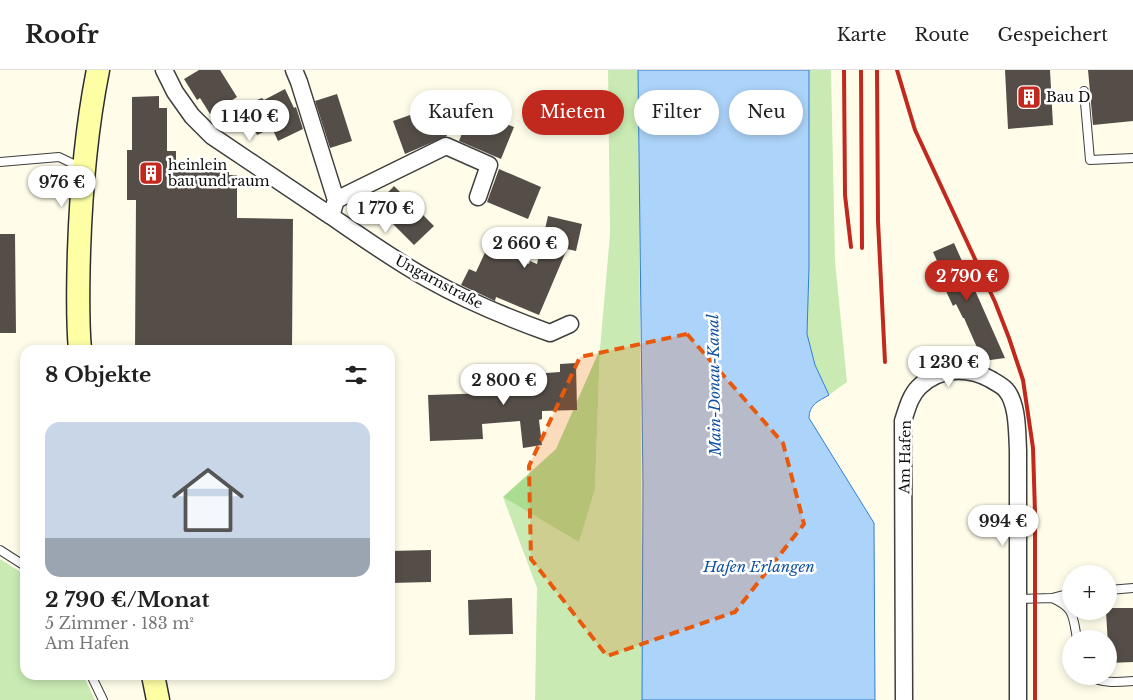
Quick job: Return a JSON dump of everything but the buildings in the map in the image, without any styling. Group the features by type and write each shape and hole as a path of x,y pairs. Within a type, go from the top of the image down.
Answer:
{"street":[{"path":"80,345 78,297 80,218 88,125 98,70"},
{"name":"Ungarnstraße","path":"164,70 175,92 192,116 212,136 394,259 429,280 474,303 550,333 570,324"},
{"path":"294,70 336,200 331,216"},
{"path":"336,200 446,146 489,165 478,197"},
{"name":"Am Hafen","path":"904,700 903,421 910,400 919,386 935,376 965,370 979,373 1006,390 1013,404 1016,419 1018,450 1018,700"},
{"path":"153,680 158,700"}],"lane":[{"path":"1084,91 1090,160 1133,158"},
{"path":"0,162 60,157 84,168"},
{"path":"0,550 20,563"},
{"path":"1117,589 1133,588"},
{"path":"1018,599 1052,598 1062,595"},
{"path":"1052,598 1064,603 1072,612 1075,630"},
{"path":"93,680 103,700"},
{"path":"1117,681 1133,682"}],"highlighted area":[{"path":"687,334 783,443 804,524 735,612 607,656 531,559 529,466 580,357"}],"green space":[{"path":"608,70 638,70 638,90 634,90 634,135 639,135 643,694 642,700 535,700 537,588 503,497 579,541 595,489 600,349 610,234 609,135 624,135 624,90 608,90"},
{"path":"809,70 831,70 835,261 847,382 829,395 815,365 807,334"},
{"path":"600,349 595,489 579,542 503,497 556,449"},
{"path":"0,559 20,572 20,680 85,680 95,700 0,700"}],"water":[{"path":"638,70 809,70 807,334 815,365 829,395 813,406 809,413 809,418 874,523 875,700 642,700 643,485 639,135 719,135 719,90 638,90"}],"railway":[{"path":"844,70 845,195 851,247"},
{"path":"861,70 862,248"},
{"path":"877,70 878,221 885,362"},
{"path":"897,70 915,130 995,302 1023,380 1033,448 1035,700"}],"place":[{"name":"Bau D","path":"1029,97"},
{"name":"heinlein bau und raum","path":"151,173"}],"water label":[{"name":"Main-Donau-Kanal","path":"714,385"},
{"name":"Hafen Erlangen","path":"759,566"}]}
